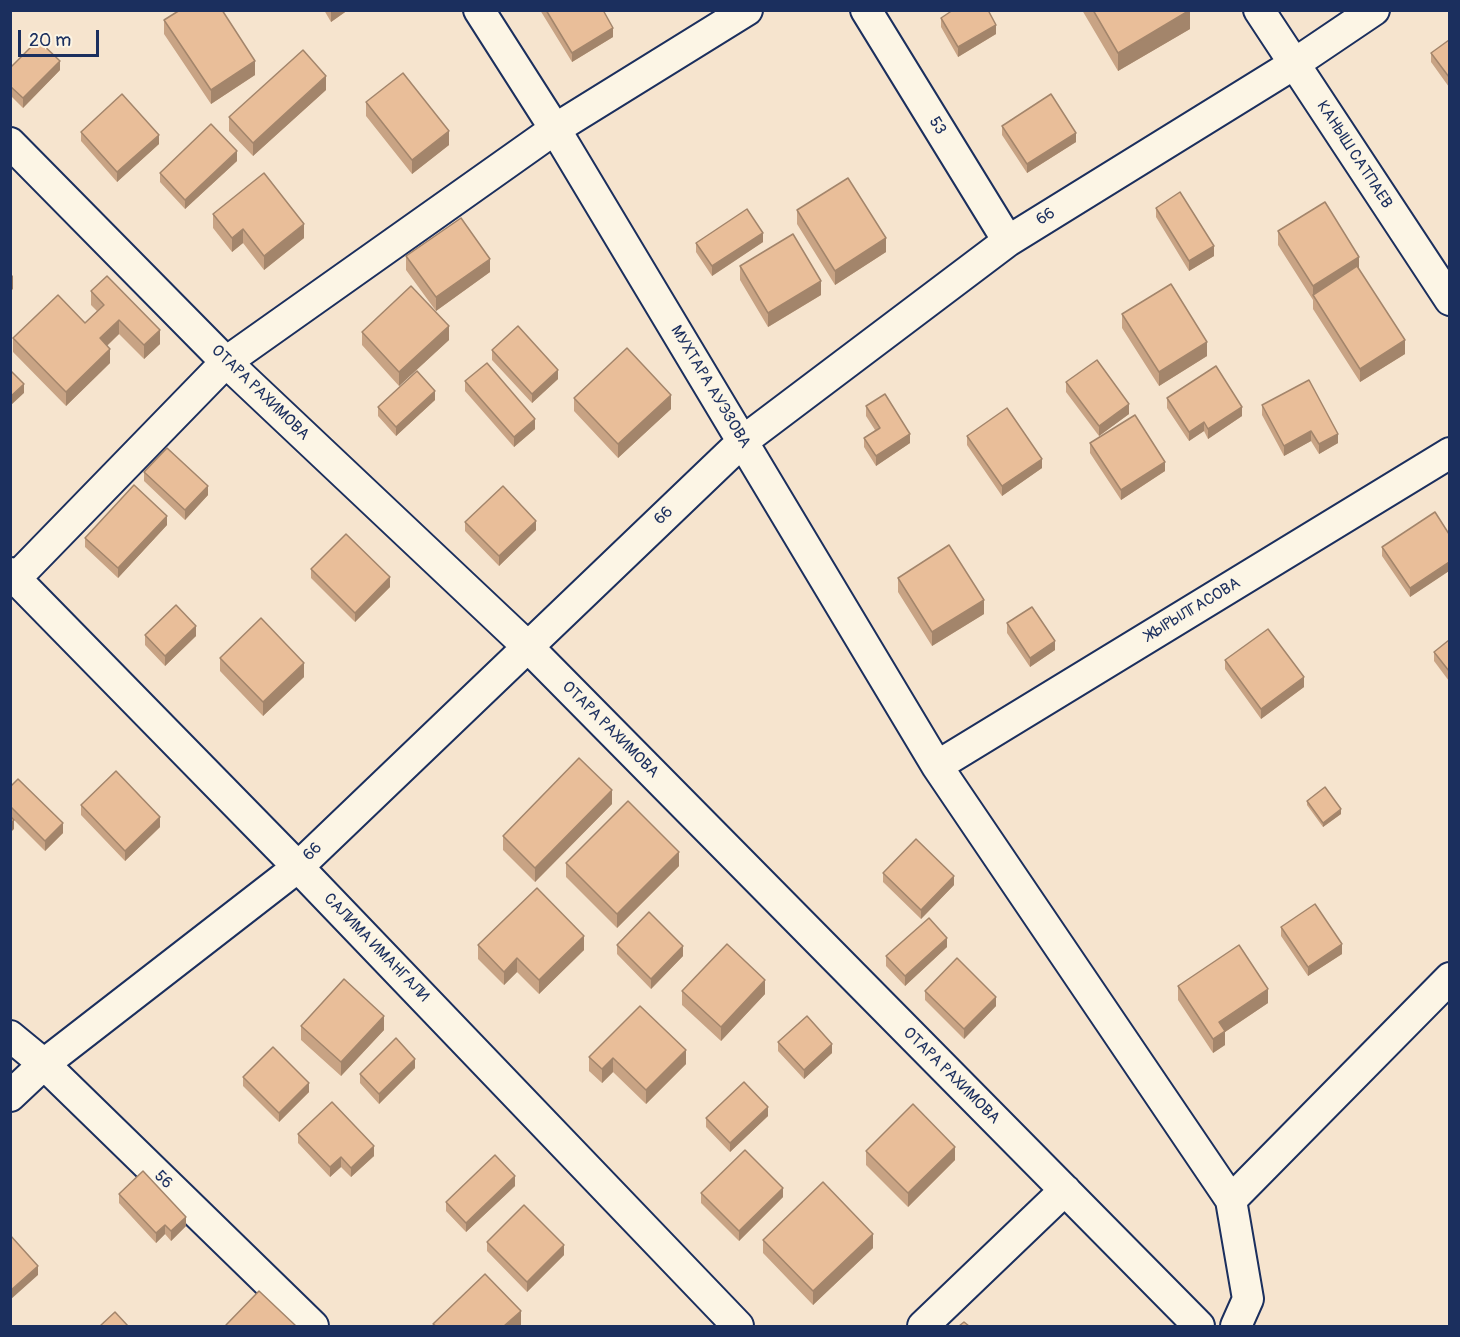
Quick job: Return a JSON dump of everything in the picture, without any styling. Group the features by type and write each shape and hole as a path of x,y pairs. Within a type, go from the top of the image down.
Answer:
{"street":[{"name":"МУХТАРА АУЭЗОВА","path":"479,10 555,129 937,766 1232,1200"},
{"path":"13,575 226,362 555,129 747,10"},
{"name":"53","path":"866,10 1008,241"},
{"name":"КАНЫШ САТПАЕВ","path":"1259,10 1449,300"},
{"name":"66","path":"10,1096 44,1064 298,867 742,441 1008,241 1294,64 1374,10"},
{"name":"ОТАРА РАХИМОВА","path":"10,144 226,362 527,646 1199,1326"},
{"name":"ЖЫРЫЛГАСОВА","path":"937,766 1449,453"},
{"name":"САЛИМА ИМАНГАЛИ","path":"13,575 298,867 738,1326"},
{"path":"1236,1326 1248,1299 1232,1200 1449,978"},
{"name":"56","path":"10,1036 44,1064 313,1326"},
{"path":"923,1326 1065,1190"}],"building":[{"path":"180,10 222,10 255,61 211,90 164,20"},
{"path":"546,10 603,10 613,28 572,53"},
{"path":"953,10 988,10 996,25 958,47 941,18"},
{"path":"1093,10 1190,10 1118,53"},
{"path":"38,40 60,61 23,98 10,86 10,68"},
{"path":"1449,40 1449,77 1431,53"},
{"path":"303,50 326,76 253,143 229,117"},
{"path":"403,73 449,131 412,160 366,102"},
{"path":"122,94 159,135 117,172 81,132"},
{"path":"1051,94 1076,133 1027,164 1002,126"},
{"path":"211,124 237,151 185,200 160,173"},
{"path":"264,173 304,224 264,256 243,229 232,238 213,214"},
{"path":"848,178 886,238 835,271 797,210"},
{"path":"1180,192 1214,246 1189,261 1156,208"},
{"path":"1325,202 1359,257 1313,286 1278,231"},
{"path":"747,209 763,233 712,266 696,243"},
{"path":"461,218 490,259 436,297 406,256"},
{"path":"793,234 821,281 768,313 740,266"},
{"path":"1357,266 1405,340 1360,369 1313,295"},
{"path":"107,276 160,330 144,345 119,320 100,338 110,349 66,392 13,338 58,295 85,323 104,305 91,291"},
{"path":"1171,284 1207,342 1159,372 1122,314"},
{"path":"411,286 449,326 399,372 362,332"},
{"path":"518,326 558,370 532,394 492,350"},
{"path":"627,348 671,395 618,444 574,398"},
{"path":"1097,360 1129,404 1099,426 1066,382"},
{"path":"487,363 535,419 514,437 465,381"},
{"path":"1216,366 1242,407 1208,429 1204,422 1189,432 1167,398"},
{"path":"10,370 24,384 10,397"},
{"path":"417,371 435,391 396,427 378,407"},
{"path":"1309,380 1338,434 1319,444 1311,431 1284,446 1262,405"},
{"path":"885,394 910,434 876,456 864,438 880,428 866,406"},
{"path":"1007,408 1042,459 1002,486 967,436"},
{"path":"1135,415 1165,462 1121,490 1090,443"},
{"path":"167,448 208,486 185,510 144,472"},
{"path":"134,485 167,516 118,568 85,538"},
{"path":"503,486 536,521 499,556 465,522"},
{"path":"1435,512 1449,534 1449,562 1410,588 1382,547"},
{"path":"346,534 390,577 355,613 311,569"},
{"path":"949,545 984,600 932,632 898,578"},
{"path":"176,605 196,626 165,656 145,635"},
{"path":"1032,607 1055,641 1030,658 1007,623"},
{"path":"261,618 304,663 263,702 220,658"},
{"path":"1268,629 1304,677 1261,709 1225,660"},
{"path":"1449,640 1449,671 1434,652"},
{"path":"579,758 612,790 535,868 503,836"},
{"path":"116,771 160,817 125,851 81,805"},
{"path":"18,779 63,823 45,841 10,806 10,787"},
{"path":"1325,787 1341,809 1323,823 1307,801"},
{"path":"628,801 679,852 617,914 566,863"},
{"path":"916,839 954,876 921,910 883,873"},
{"path":"537,888 584,936 539,980 517,958 504,972 478,945"},
{"path":"1315,904 1342,944 1308,967 1281,927"},
{"path":"649,912 683,946 651,979 617,945"},
{"path":"929,918 947,938 905,976 886,956"},
{"path":"727,944 765,980 721,1027 682,991"},
{"path":"1239,945 1268,989 1219,1022 1225,1031 1213,1039 1178,986"},
{"path":"957,958 996,997 964,1029 925,991"},
{"path":"344,979 384,1016 341,1062 301,1026"},
{"path":"640,1006 686,1050 646,1090 613,1058 602,1069 589,1057"},
{"path":"807,1016 832,1044 804,1070 778,1042"},
{"path":"396,1038 415,1059 379,1094 360,1074"},
{"path":"273,1047 309,1083 279,1113 243,1077"},
{"path":"744,1082 768,1107 730,1143 706,1118"},
{"path":"332,1102 374,1146 351,1168 341,1157 330,1167 298,1134"},
{"path":"913,1104 955,1147 908,1193 866,1151"},
{"path":"745,1150 783,1188 739,1231 701,1193"},
{"path":"495,1155 515,1176 466,1223 446,1202"},
{"path":"143,1171 186,1217 171,1231 165,1225 156,1233 119,1194"},
{"path":"823,1182 873,1234 813,1291 763,1240"},
{"path":"524,1205 564,1245 527,1282 487,1242"},
{"path":"10,1235 38,1266 10,1291"},
{"path":"485,1274 521,1311 504,1326 436,1326 433,1324"},
{"path":"259,1291 296,1326 227,1326"},
{"path":"115,1312 128,1326 100,1326"}]}
